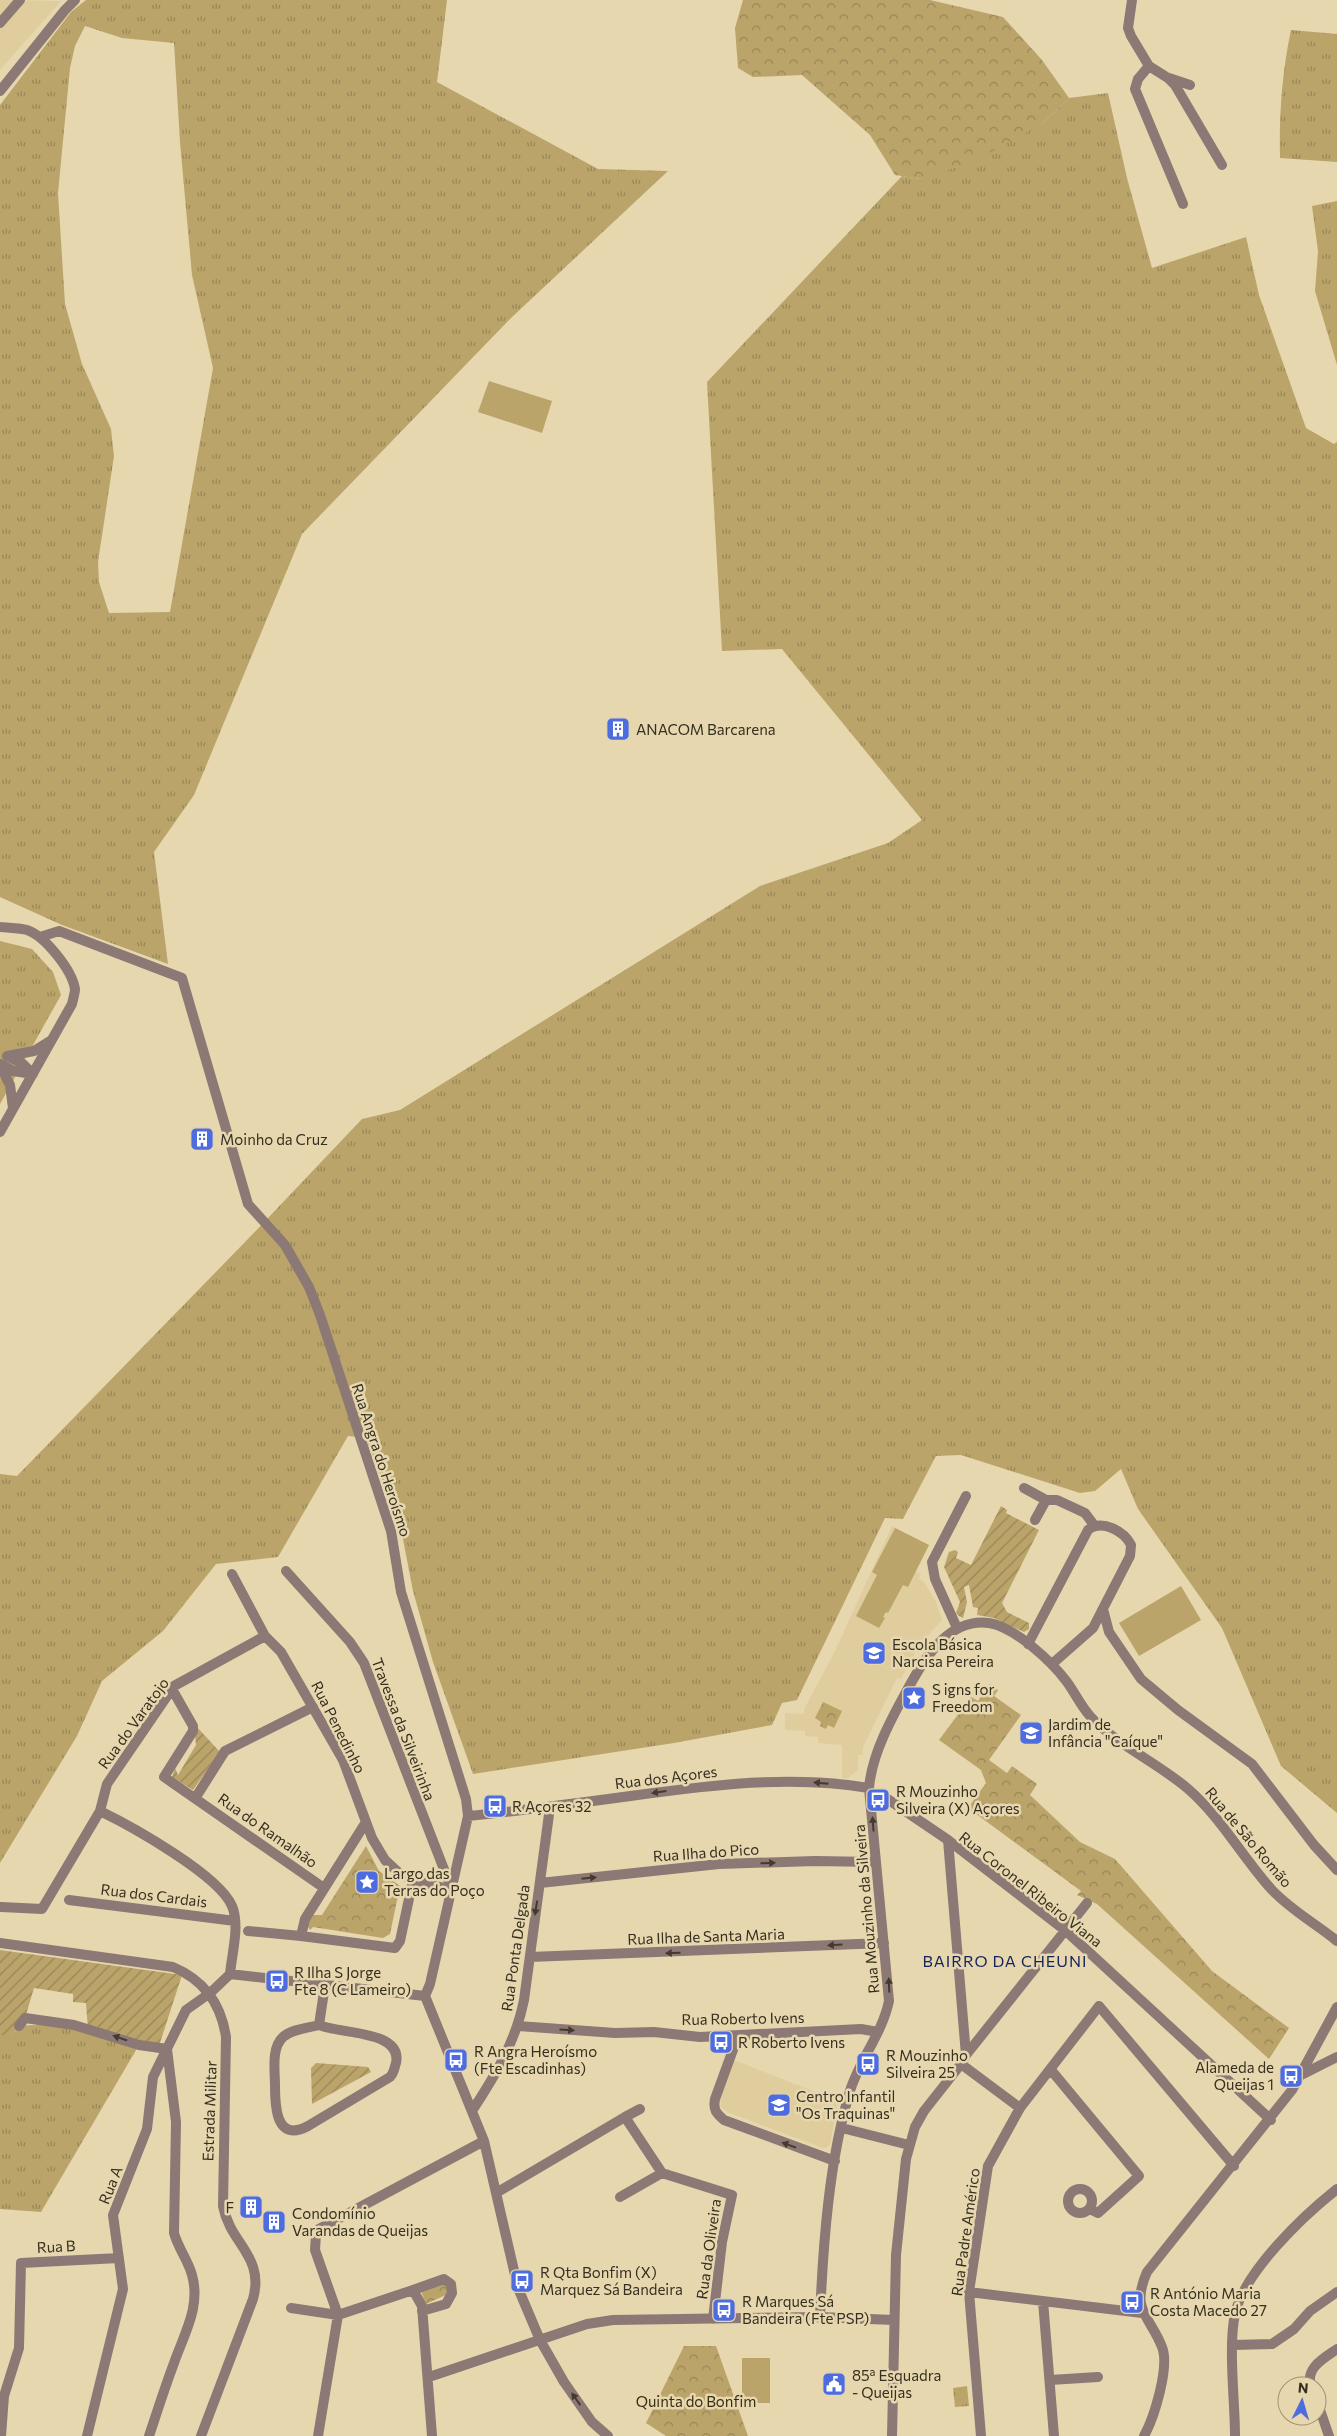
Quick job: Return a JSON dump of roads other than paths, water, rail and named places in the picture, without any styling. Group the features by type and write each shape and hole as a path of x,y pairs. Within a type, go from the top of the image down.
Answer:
{"street":[{"path":"0,22 20,0"},
{"path":"0,91 75,0"},
{"path":"1132,0 1128,28 1149,66 1168,78 1175,85 1222,165"},
{"path":"1149,66 1138,79 1135,90 1183,204"},
{"path":"1168,78 1190,85"},
{"path":"0,927 27,930 40,937 58,957 72,980 75,990 72,1004 0,1132"},
{"name":"Rua Angra do Heroísmo","path":"40,937 59,931 182,978 248,1204 285,1245 309,1288 320,1315 391,1531 401,1592 462,1783 468,1816 430,1984 424,1996"},
{"path":"2,1060 34,1051 52,1039"},
{"path":"2,1060 23,1064 33,1074"},
{"path":"2,1060 10,1085 13,1109"},
{"path":"1024,1488 1046,1500 1057,1500 1085,1513 1094,1525"},
{"path":"957,1628 932,1567 938,1548 966,1496"},
{"path":"1035,1520 1046,1500"},
{"path":"1028,1644 1083,1538 1094,1525 1104,1525 1125,1536 1131,1545 1130,1556 1093,1628 1052,1664"},
{"name":"Travessa da Silveirinha","path":"286,1571 350,1642 364,1663 452,1890"},
{"name":"Rua Penedinho","path":"232,1574 265,1636 281,1652 342,1760 366,1822 385,1860 399,1874 413,1880 452,1890"},
{"path":"1103,1609 1109,1632 1141,1679 1178,1710 1252,1764 1314,1845 1337,1870"},
{"name":"Rua de São Romão","path":"869,1788 872,1767 900,1704 920,1668 936,1645 957,1628 974,1623 991,1624 1009,1631 1052,1664 1090,1716 1187,1788 1219,1821 1273,1891 1337,1942"},
{"name":"Rua do Varatojo","path":"1,1907 42,1910 100,1811 107,1784 172,1689 265,1636"},
{"name":"Rua do Ramalhão","path":"172,1689 193,1726 193,1732 164,1777 196,1797 324,1888"},
{"path":"196,1797 225,1752 314,1708"},
{"name":"Rua dos Açores","path":"468,1816 550,1808 703,1786 775,1781 869,1788"},
{"name":"Rua Mouzinho da Silveira","path":"820,2317 825,2233 835,2161 842,2128 853,2082 885,2020 889,2001 869,1788"},
{"path":"886,1798 948,1840"},
{"name":"Rua Ponta Delgada","path":"472,2111 493,2080 518,2026 530,1957 550,1808"},
{"path":"100,1811 128,1825 204,1876 223,1893 232,1906 235,1921 230,1974 424,1996 484,2141 518,2288 540,2340 564,2382 592,2422 608,2436"},
{"path":"301,1936 305,1918 366,1822"},
{"name":"Rua Coronel Ribeiro Viana","path":"948,1840 1066,1931 1271,2120"},
{"name":"Rua Coronel Ribeiro Viana","path":"948,1840 963,2059"},
{"name":"Rua Ilha do Pico","path":"540,1884 720,1864 815,1861 875,1862"},
{"path":"248,1931 395,1948 400,1941 413,1880"},
{"name":"Rua dos Cardais","path":"69,1900 235,1921"},
{"path":"892,2436 894,2320 899,2222 909,2145 924,2111 1087,1903"},
{"name":"Estrada Militar","path":"0,1943 173,1967 190,1975 210,1993 222,2014 226,2037 223,2206 230,2229 254,2268 256,2283 253,2300 201,2436"},
{"name":"Rua Ilha de Santa Maria","path":"530,1957 884,1943"},
{"name":"Rua A","path":"87,2436 123,2289 113,2214 147,2128 153,2076 186,2010 210,1993 230,1974"},
{"path":"319,2025 325,1985"},
{"name":"Rua Padre Américo","path":"982,2436 969,2292 988,2166 1020,2108 1099,2006 1234,2166"},
{"path":"1144,2436 1158,2406 1164,2358 1163,2348 1142,2313 1142,2285 1147,2272 1271,2120 1301,2075 1337,2007"},
{"path":"19,2026 25,2018 74,2025 139,2045 167,2049 176,2122 174,2233 178,2247 192,2275 194,2301 190,2326 174,2361 149,2436"},
{"path":"319,2025 331,2030 377,2036 392,2048 396,2060 393,2074 308,2126 295,2131 286,2128 276,2114 276,2051 280,2040 288,2034 319,2025"},
{"name":"Rua Roberto Ivens","path":"518,2026 700,2037 861,2030 878,2032"},
{"path":"738,2036 715,2099 714,2108 716,2114 724,2120 835,2161"},
{"path":"1301,2075 1337,2057"},
{"path":"963,2059 1020,2108"},
{"path":"1051,2070 1140,2176 1098,2213 1090,2209"},
{"path":"496,2193 640,2109"},
{"path":"620,2197 662,2173 625,2117"},
{"path":"842,2128 909,2145"},
{"path":"318,2436 338,2315 315,2250 316,2234 319,2229 484,2141"},
{"name":"Rua da Oliveira","path":"662,2173 732,2195 722,2242 713,2319"},
{"path":"1235,2436 1234,2316 1244,2287 1312,2209 1337,2189"},
{"name":"Rua B","path":"1,2436 4,2396 19,2348 21,2263 119,2258"},
{"path":"291,2308 338,2315 444,2279 451,2284 452,2293 446,2304 422,2311"},
{"path":"413,2290 422,2311 429,2377 432,2436"},
{"path":"969,2292 1142,2313"},
{"path":"1233,2344 1272,2344 1294,2329 1310,2311 1337,2292"},
{"path":"1043,2301 1054,2436"},
{"path":"429,2377 587,2324 613,2320 820,2317 894,2320"},
{"path":"1310,2376 1313,2367 1337,2349"},
{"path":"1050,2380 1098,2377"}],"place":[{"name":"ANACOM Barcarena","path":"618,729"},
{"name":"Moinho da Cruz","path":"202,1139"},
{"name":"Escola Básica Narcisa Pereira","path":"874,1653"},
{"name":"S igns for Freedom","path":"914,1698"},
{"name":"Jardim de Infância \"Caíque\"","path":"1031,1733"},
{"name":"R Mouzinho Silveira (X) Açores","path":"878,1800"},
{"name":"R Açores 32","path":"495,1806"},
{"name":"Largo das Terras do Poço","path":"367,1882"},
{"name":"R Ilha S Jorge Fte 8 (C Lameiro)","path":"277,1981"},
{"name":"R Roberto Ivens","path":"721,2042"},
{"name":"R Angra Heroísmo (Fte Escadinhas)","path":"456,2060"},
{"name":"R Mouzinho Silveira 25","path":"868,2064"},
{"name":"Alameda de Queijas 1","path":"1291,2076"},
{"name":"Centro Infantil \"Os Traquinas\"","path":"779,2105"},
{"name":"F","path":"251,2207"},
{"name":"Condomínio Varandas de Queijas","path":"274,2222"},
{"name":"R Qta Bonfim (X) Marquez Sá Bandeira","path":"522,2281"},
{"name":"R António Maria Costa Macedo 27","path":"1132,2302"},
{"name":"R Marques Sá Bandeira (Fte PSP)","path":"724,2310"},
{"name":"85ª Esquadra - Queijas","path":"834,2384"}],"district":[{"name":"BAIRRO DA CHEUNI","path":"1005,1960"}],"park label":[{"name":"Quinta do Bonfim","path":"696,2401"}]}
